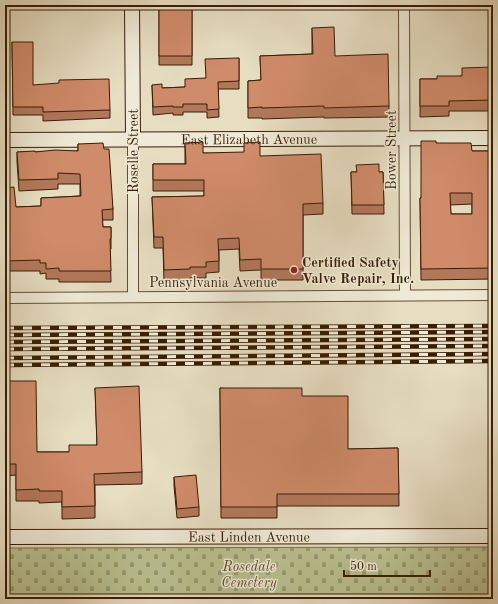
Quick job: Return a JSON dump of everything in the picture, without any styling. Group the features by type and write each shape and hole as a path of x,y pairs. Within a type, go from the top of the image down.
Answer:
{"street":[{"name":"Roselle Street","path":"132,5 133,296"},
{"name":"Bower Street","path":"404,5 405,295"},
{"name":"East Elizabeth Avenue","path":"5,140 493,138"},
{"name":"Pennsylvania Avenue","path":"5,298 493,294"},
{"name":"East Linden Avenue","path":"5,537 493,536"}],"green space":[{"name":"Rosedale Cemetery","path":"493,547 493,599 5,599 5,548"}],"building":[{"path":"159,6 192,7 192,56 159,56"},
{"path":"334,27 335,56 388,54 389,106 248,108 248,81 261,80 260,56 313,54 312,28"},
{"path":"12,42 33,42 33,85 59,83 59,80 109,79 110,110 43,112 43,107 13,107"},
{"path":"239,58 239,81 218,82 219,109 207,110 207,104 183,104 183,107 153,107 152,85 162,84 162,88 185,87 185,79 206,78 205,59"},
{"path":"493,67 493,100 449,101 449,106 420,106 420,79 437,79 437,76 462,76 462,68"},
{"path":"421,141 436,141 436,143 471,143 472,151 493,151 493,268 421,269","holes":["450,193 472,193 472,214 451,214"]},
{"path":"203,142 203,153 244,152 244,143 260,142 260,156 321,154 323,203 303,204 303,269 261,269 261,259 240,260 239,238 218,239 219,261 206,262 206,267 164,270 163,237 154,237 152,197 204,196 204,180 153,180 153,164 186,164 185,143"},
{"path":"103,143 104,149 109,149 113,209 102,210 103,227 111,227 111,271 59,271 59,268 46,269 46,263 40,263 40,260 5,261 5,188 14,187 16,207 41,206 41,198 81,196 80,174 58,173 58,179 19,180 17,152 55,150 78,151 78,144"},
{"path":"379,164 379,172 383,172 384,205 352,205 351,172 357,172 356,165"},
{"path":"5,381 36,381 37,452 69,452 69,445 97,445 95,388 139,386 142,472 94,474 95,506 62,507 62,491 39,491 39,489 16,490 16,464 5,464"},
{"path":"220,388 302,388 302,396 348,396 348,449 398,448 399,494 277,494 277,507 221,507"},
{"path":"196,475 199,507 177,509 174,477"}],"railway":[{"path":"5,328 493,326"},
{"path":"5,335 493,332"},
{"path":"5,342 493,339"},
{"path":"5,349 493,346"},
{"path":"5,358 493,354"},
{"path":"5,365 493,361"}],"place":[{"name":"Certified Safety Valve Repair, Inc.","path":"294,270"}]}
